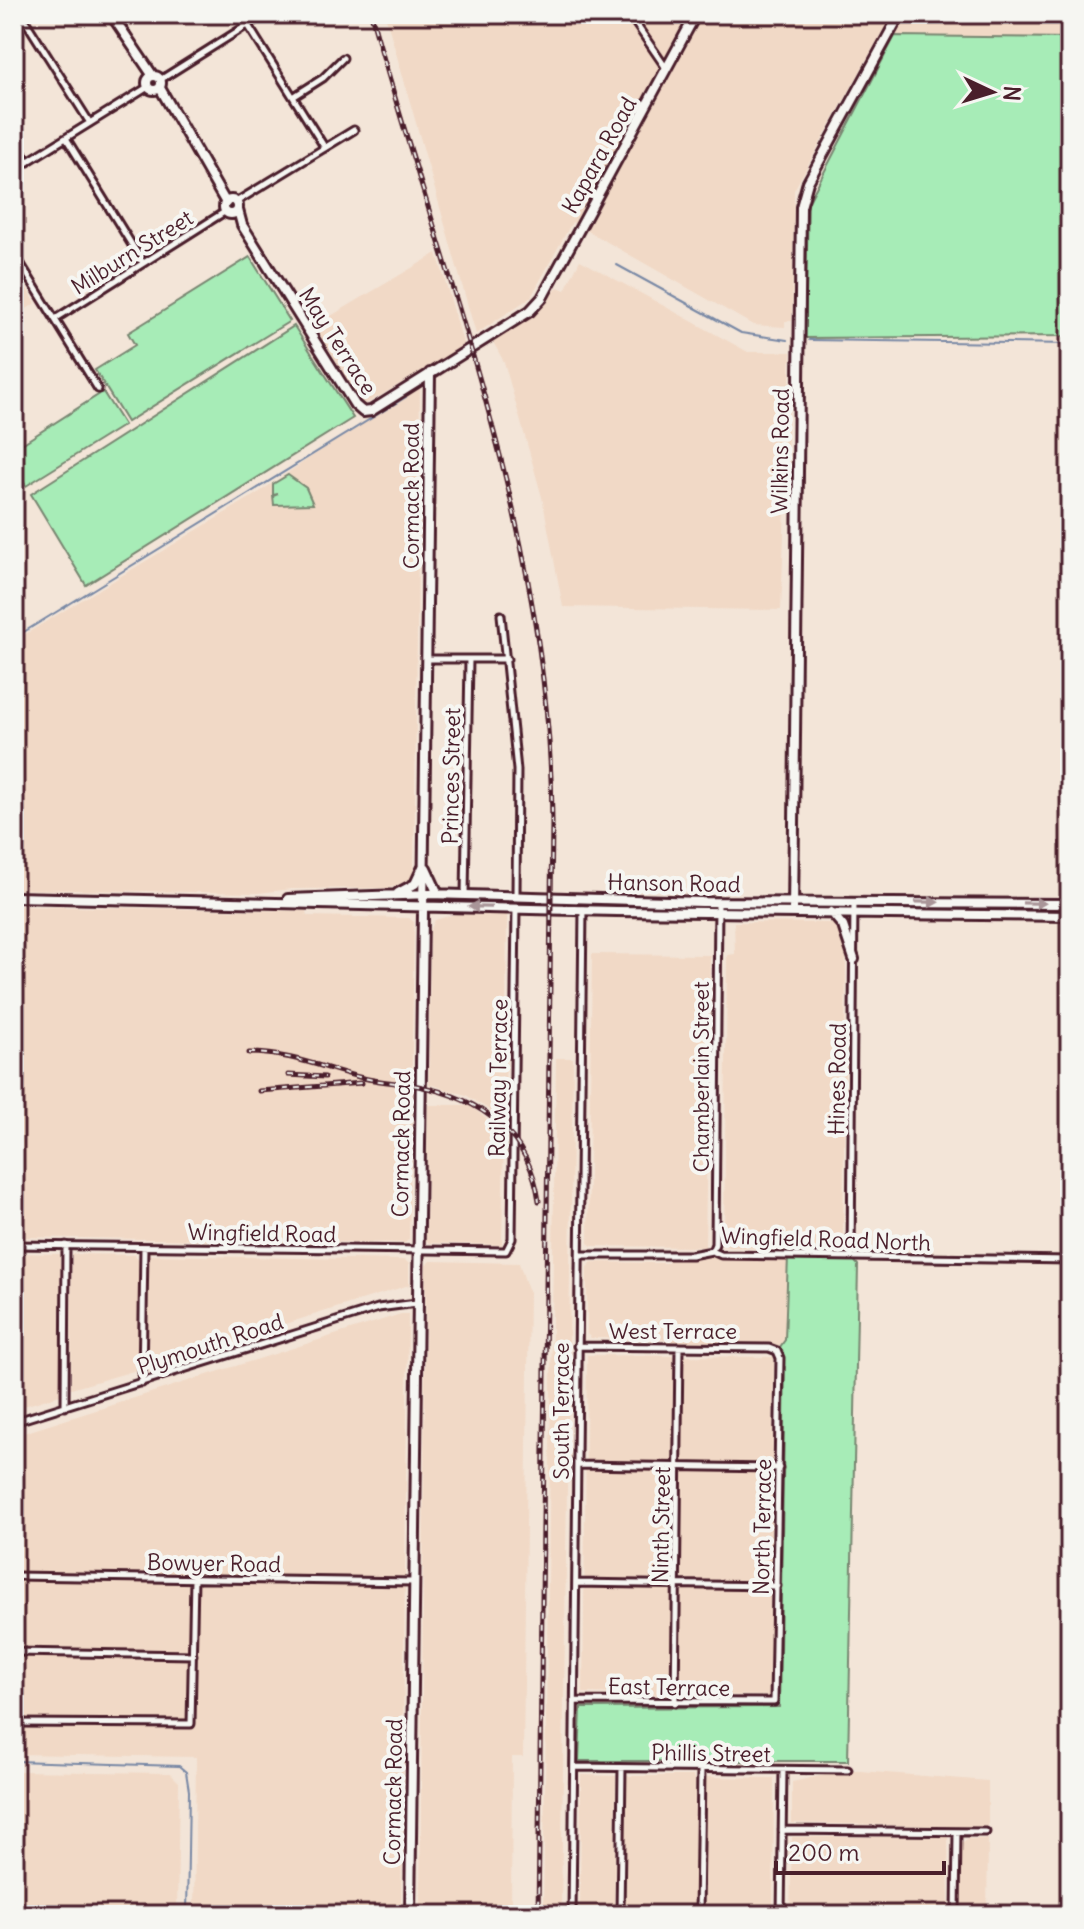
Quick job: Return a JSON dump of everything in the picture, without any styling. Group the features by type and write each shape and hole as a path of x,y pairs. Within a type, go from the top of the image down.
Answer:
{"street":[{"path":"21,14 90,123"},
{"name":"May Terrace","path":"111,14 359,410 371,411 430,373"},
{"path":"241,14 325,148"},
{"path":"14,170 265,14"},
{"path":"629,14 667,69"},
{"name":"Kapara Road","path":"430,373 530,311 542,298 696,14"},
{"name":"Wilkins Road","path":"793,912 801,207 808,182 900,14"},
{"path":"293,97 323,78 343,58"},
{"name":"Milburn Street","path":"55,319 354,130"},
{"path":"66,138 143,263"},
{"path":"14,140 28,162"},
{"path":"14,253 98,389"},
{"name":"Cormack Road","path":"410,1915 430,373"},
{"path":"501,615 517,770 516,895"},
{"path":"428,659 507,659"},
{"name":"Princes Street","path":"465,895 469,659"},
{"path":"424,862 438,894"},
{"path":"394,894 415,884 424,862"},
{"name":"Hanson Road","path":"279,901 325,895 516,895 793,912 1070,916"},
{"name":"Hanson Road","path":"14,897 583,909 718,907 793,901 1069,903"},
{"path":"583,909 598,901"},
{"name":"Hines Road","path":"851,1257 854,901"},
{"path":"403,905 416,909 421,929"},
{"path":"421,929 427,916 444,906"},
{"name":"Railway Terrace","path":"509,1249 512,1239 516,907"},
{"name":"Chamberlain Street","path":"712,1251 716,1235 718,907"},
{"name":"South Terrace","path":"572,1915 578,1267 582,1255 578,1227 583,909"},
{"path":"831,912 843,926 854,959"},
{"name":"Wingfield Road","path":"14,1245 501,1253 509,1249"},
{"path":"65,1407 66,1245"},
{"path":"142,1383 144,1247"},
{"name":"Wingfield Road North","path":"582,1255 691,1255 712,1251 721,1255 1070,1260"},
{"name":"Plymouth Road","path":"14,1422 389,1304 417,1303"},
{"name":"West Terrace","path":"577,1346 769,1348"},
{"name":"Ninth Street","path":"675,1703 679,1347"},
{"name":"North Terrace","path":"763,1704 771,1704 776,1698 780,1358 777,1351 769,1348"},
{"path":"577,1465 779,1468"},
{"name":"Bowyer Road","path":"14,1576 414,1582"},
{"path":"14,1723 191,1724 194,1578"},
{"path":"576,1583 777,1586"},
{"path":"14,1652 193,1655"},
{"name":"East Terrace","path":"574,1701 763,1704"},
{"name":"Phillis Street","path":"574,1767 848,1770"},
{"path":"620,1915 622,1768"},
{"path":"699,1915 701,1769"},
{"path":"781,1915 783,1770"},
{"path":"782,1830 986,1832"},
{"path":"956,1915 957,1832"}],"shaded area":[{"path":"385,14 1070,14 1070,38 895,36 883,30 794,190 792,321 785,321 785,327 753,325 572,222 531,297 476,334"},
{"path":"437,253 464,346 366,404 362,403 314,326"},
{"path":"580,260 748,352 791,352 781,610 563,607 542,497 504,362 492,340 540,308 558,287 565,290"},
{"path":"14,268 36,303 14,317"},
{"path":"420,383 414,874 411,880 389,888 292,889 258,893 14,889 14,641 258,493"},
{"path":"14,906 306,911 307,916 409,918 414,922 409,1239 405,1243 14,1237"},
{"path":"459,913 507,914 505,1120 466,1095 429,1084 430,931 435,920"},
{"path":"734,922 833,923 838,927 846,954 843,1244 838,1249 728,1247 724,1243 727,955 735,954"},
{"path":"592,954 710,955 705,1247 592,1246 588,1243"},
{"path":"556,1058 573,1058 561,1915 543,1915"},
{"path":"428,1105 469,1105 504,1133 502,1245 429,1243 426,1240"},
{"path":"712,1251 721,1255 788,1256 785,1340 777,1351 668,1347 667,1339 591,1338 587,1334 587,1267 592,1262 668,1263 669,1255"},
{"path":"14,1253 60,1254 60,1395 14,1409"},
{"path":"72,1254 135,1255 139,1260 137,1370 71,1389"},
{"path":"149,1255 405,1260 409,1264 409,1285 148,1367"},
{"path":"430,1261 519,1263 529,1293 523,1757 512,1757 511,1915 420,1915 426,1265"},
{"path":"408,1314 401,1911 398,1915 194,1915 196,1757 14,1754 14,1436"},
{"path":"587,1355 774,1357 769,1696 583,1693"},
{"path":"848,1770 988,1781 988,1827 792,1823 792,1782"},
{"path":"14,1771 170,1773 179,1782 177,1915 14,1915"},
{"path":"581,1775 616,1776 614,1915 580,1915"},
{"path":"627,1776 693,1776 694,1915 625,1915"},
{"path":"705,1777 774,1778 773,1915 704,1915"},
{"path":"792,1837 948,1837 949,1915 790,1915"},
{"path":"967,1839 988,1839 987,1915 961,1915 962,1843"}],"green space":[{"path":"895,36 1070,38 1070,336 805,338 808,203"},
{"path":"250,257 290,321 127,422 95,370 135,345 128,333"},
{"path":"294,326 353,418 86,585 31,494"},
{"path":"103,392 124,425 26,486 14,467 14,449"},
{"path":"288,475 306,488 313,504 274,505 273,496 278,494 273,495 273,484"},
{"path":"788,1256 851,1257 858,1265 848,1761 579,1761 581,1708 779,1707 785,1367 780,1366 777,1351 785,1340"}],"waterway":[{"path":"617,265 741,333 787,340"},
{"path":"809,340 1070,344"},
{"path":"14,638 406,397"},
{"path":"14,1761 179,1766 186,1772 189,1791 187,1915"}],"railway":[{"path":"371,14 489,413 514,514 534,615 547,718 552,823 538,1915"},
{"path":"249,1053 293,1058 363,1078 418,1086 441,1092 482,1110 499,1123 525,1157 539,1201"},
{"path":"288,1075 325,1077"},
{"path":"259,1091 362,1083"}]}
